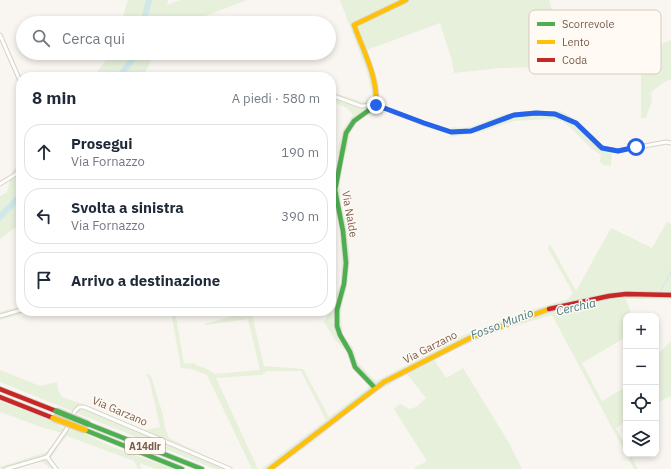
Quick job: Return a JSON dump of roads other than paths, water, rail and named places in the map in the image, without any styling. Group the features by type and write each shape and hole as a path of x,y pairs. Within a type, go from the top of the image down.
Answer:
{"main road":[{"path":"376,105 377,98 370,70 354,25 406,0"},
{"name":"Via Nalde","path":"336,184 346,133 354,121 376,105"},
{"name":"Via Nalde","path":"336,195 344,231 346,263 344,284 337,310 337,326 340,335 350,352 355,367 375,388"},
{"name":"Via Garzano","path":"270,469 375,388 470,338 546,310 609,296 626,294 671,295"},
{"name":"A14dir","path":"0,389 202,469"},
{"name":"A14dir","path":"0,397 182,469"}],"street":[{"path":"0,35 16,72"},
{"path":"336,97 361,106 376,105 451,132 471,131 514,115 536,113 555,114 576,123 602,148 618,151 666,142 671,143"},
{"path":"0,184 16,174"},
{"path":"0,316 16,311"},
{"name":"Via Garzano","path":"47,457 66,430 75,411 79,407 84,407 230,469"},
{"path":"6,469 47,457 56,469"}],"waterway":[{"path":"145,16 149,0"},
{"path":"123,72 132,60"},
{"path":"0,217 16,200"},
{"name":"Fosso Munio","path":"660,292 671,272"},
{"name":"Cerchia","path":"378,390 438,357 501,329 553,311 619,297"},
{"name":"Cerchia","path":"622,297 666,297"},
{"name":"Fosso Munio","path":"562,304 584,299"},
{"name":"Fosso Munio","path":"531,313 539,310"},
{"name":"Fosso Munio","path":"442,350 463,339"},
{"name":"Fosso Munio","path":"356,365 376,384 383,380"},
{"path":"266,469 371,388"}]}
